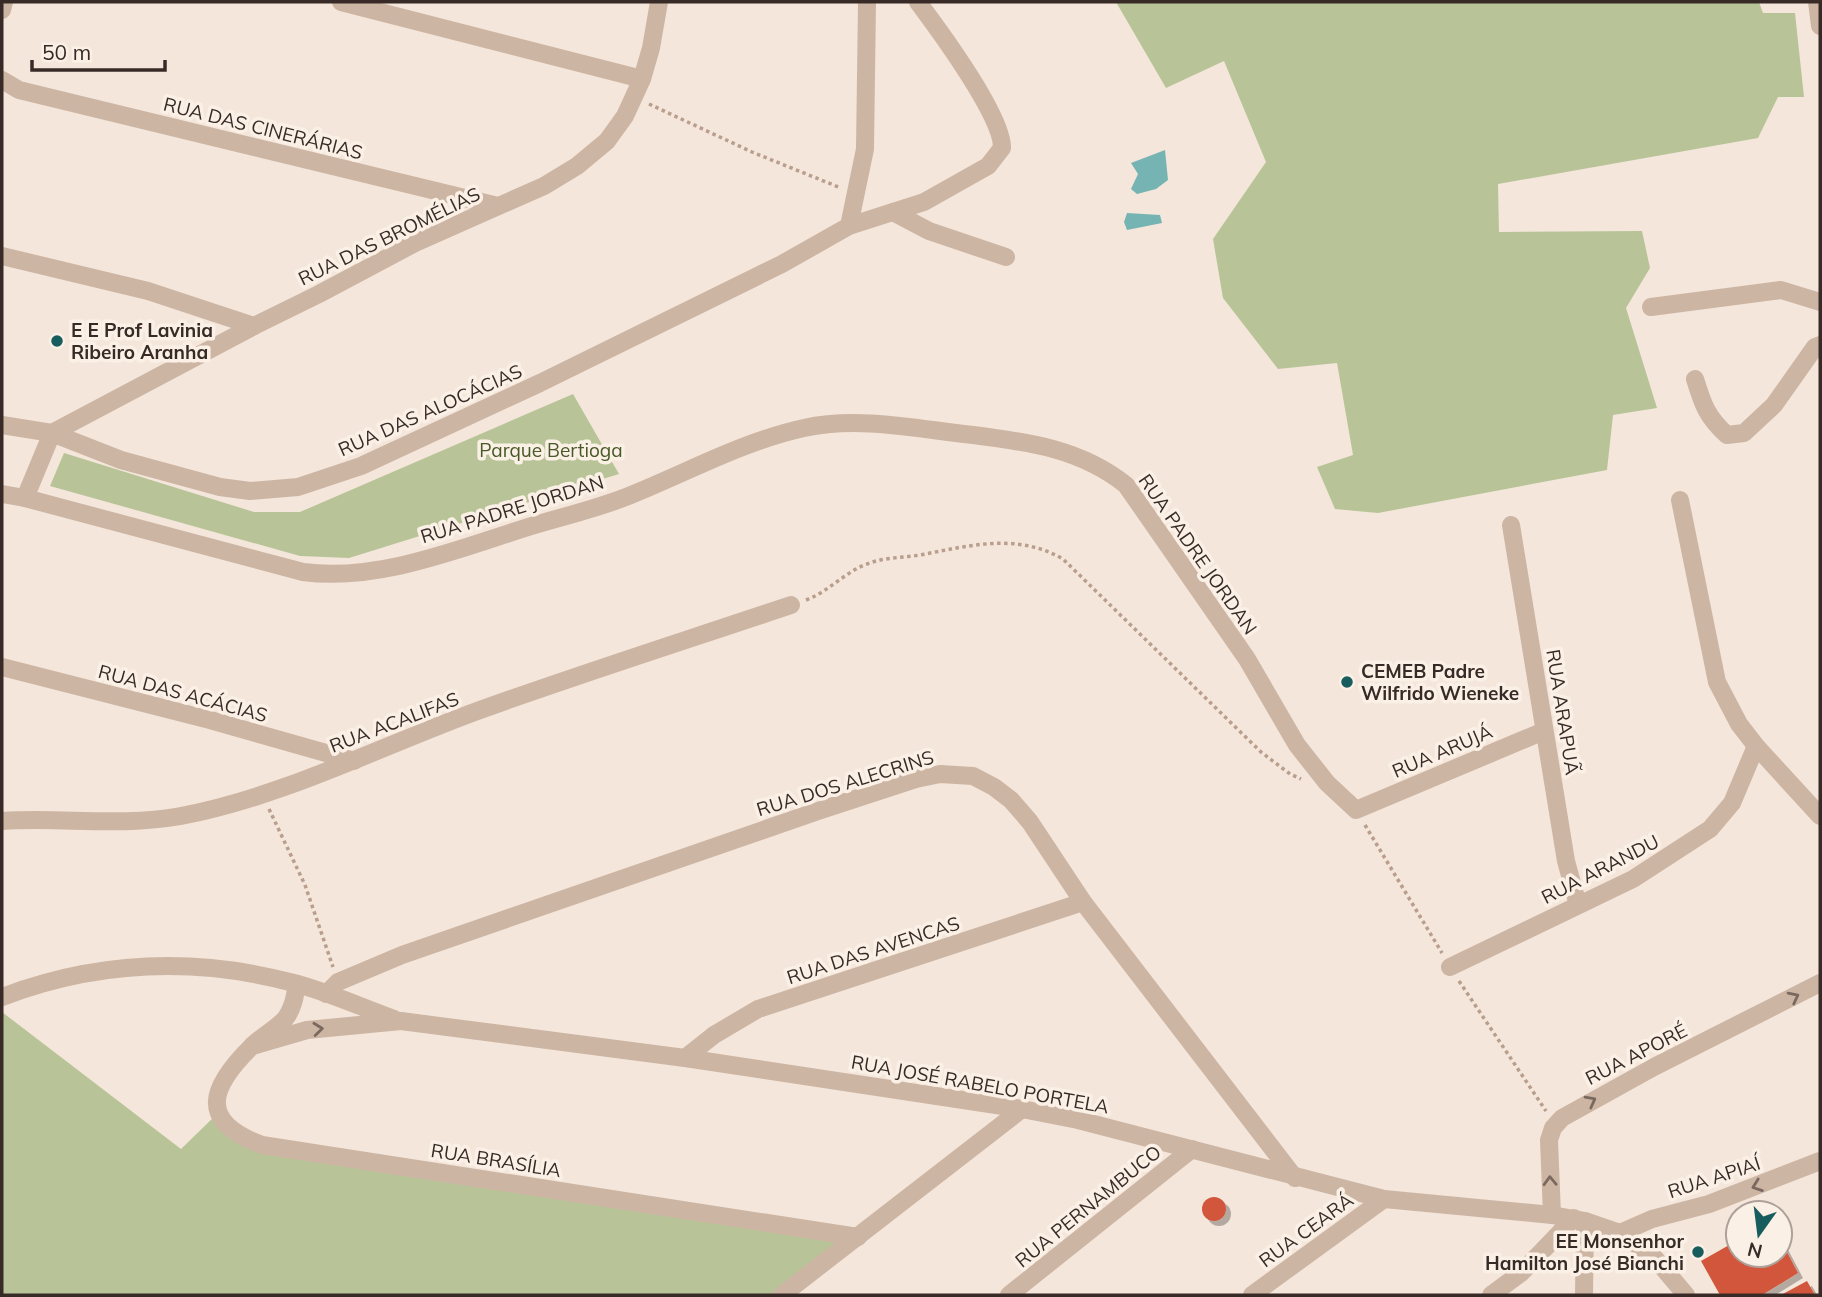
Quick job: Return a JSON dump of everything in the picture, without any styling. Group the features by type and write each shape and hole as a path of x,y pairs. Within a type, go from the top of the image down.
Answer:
{"street":[{"path":"2,10 4,2"},
{"path":"341,2 642,79"},
{"name":"RUA DAS BROMÉLIAS","path":"52,433 415,243 544,186 577,166 607,141 625,116 642,79 651,48 659,2"},
{"path":"867,2 867,126 865,149 849,226 923,202 988,166 1000,152 1002,139 997,124 964,68 918,2"},
{"path":"1817,2 1820,26"},
{"name":"RUA DAS CINERÁRIAS","path":"2,80 19,90 498,206"},
{"path":"893,212 929,231 1006,257"},
{"name":"RUA DAS ALOCÁCIAS","path":"2,425 52,433 121,460 220,487 250,491 298,487 361,466 540,383 771,270 849,226"},
{"path":"2,256 148,291 254,326"},
{"path":"1651,307 1781,290 1820,302"},
{"path":"1695,379 1704,410 1715,424 1727,435 1744,433 1774,405 1815,347 1820,345"},
{"name":"RUA PADRE JORDAN","path":"2,494 303,572 336,575 377,570 452,551 616,500 719,457 801,428 830,423 900,426 1043,446 1107,469 1126,485 1247,659 1297,745 1327,783 1356,810"},
{"path":"25,498 52,433"},
{"path":"1680,500 1717,682 1756,746 1820,816"},
{"name":"RUA ARAPUÃ","path":"1511,525 1566,860 1578,905"},
{"name":"RUA ACALIFAS","path":"2,821 131,823 182,816 261,793 354,761 479,711 791,605"},
{"name":"RUA DAS ACÁCIAS","path":"2,667 210,720 354,761"},
{"name":"RUA ARUJÁ","path":"1356,810 1544,731"},
{"name":"RUA ARANDU","path":"1450,967 1633,879 1710,829 1732,803 1756,746"},
{"name":"RUA DOS ALECRINS","path":"332,988 402,955 818,811 916,779 940,774 973,776 1011,800 1030,822 1083,902 1295,1178"},
{"name":"RUA DAS AVENCAS","path":"685,1058 714,1035 758,1009 1083,902"},
{"path":"2,997 38,983 63,978 150,967 207,967 244,971 297,984 332,988 401,1021"},
{"name":"RUA APORÉ","path":"1552,1214 1549,1140 1553,1128 1562,1118 1643,1073 1820,983"},
{"name":"RUA BRASÍLIA","path":"297,984 295,998 287,1016 252,1046 219,1087 218,1113 228,1128 241,1138 262,1145 858,1237"},
{"path":"252,1046 307,1030 401,1021"},
{"name":"RUA JOSÉ RABELO PORTELA","path":"401,1021 685,1058 1022,1109 1078,1120 1384,1199 1552,1214 1620,1233 1653,1256 1686,1295"},
{"path":"782,1295 1022,1109"},
{"name":"RUA PERNAMBUCO","path":"1009,1295 1192,1149"},
{"name":"RUA APIAÍ","path":"1620,1233 1652,1219 1709,1204 1820,1161"},
{"name":"RUA CEARÁ","path":"1252,1295 1384,1199"},
{"path":"1491,1295 1521,1273 1580,1220"},
{"path":"1580,1220 1584,1295"}],"path":[{"path":"633,97 752,152 856,194"},
{"path":"791,605 811,599 865,564 889,557 994,542 1020,543 1046,550 1063,559 1273,762 1290,774 1327,783"},
{"path":"261,793 305,885 332,988"}],"green space":[{"path":"1116,2 1759,2 1763,13 1795,13 1804,97 1778,97 1758,138 1498,184 1499,232 1642,231 1650,268 1626,308 1657,408 1613,415 1607,470 1378,513 1335,509 1317,467 1353,455 1337,363 1278,369 1223,298 1213,239 1266,162 1224,61 1166,88"},
{"name":"Parque Bertioga","path":"573,394 619,474 349,558 300,556 50,486 64,453 254,512 300,512"},
{"path":"2,1012 181,1149 218,1113 262,1145 858,1237 782,1295 2,1295"}],"water":[{"path":"1165,150 1168,180 1156,189 1137,194 1131,189 1138,174 1131,163"},
{"path":"1127,213 1160,215 1162,223 1127,230 1124,222"}],"building":[{"path":"1214,1197 1225,1204 1226,1209 1219,1220 1214,1221 1203,1214 1202,1209 1209,1198"},
{"path":"1724,1248 1724,1269 1794,1269 1794,1265 1798,1273 1762,1295 1720,1295 1701,1261"},
{"path":"1807,1281 1815,1295 1781,1295"}],"place":[{"name":"E E Prof Lavinia Ribeiro Aranha","path":"57,341"},
{"name":"CEMEB Padre Wilfrido Wieneke","path":"1347,682"},
{"name":"EE Monsenhor Hamilton José Bianchi","path":"1698,1252"}]}
